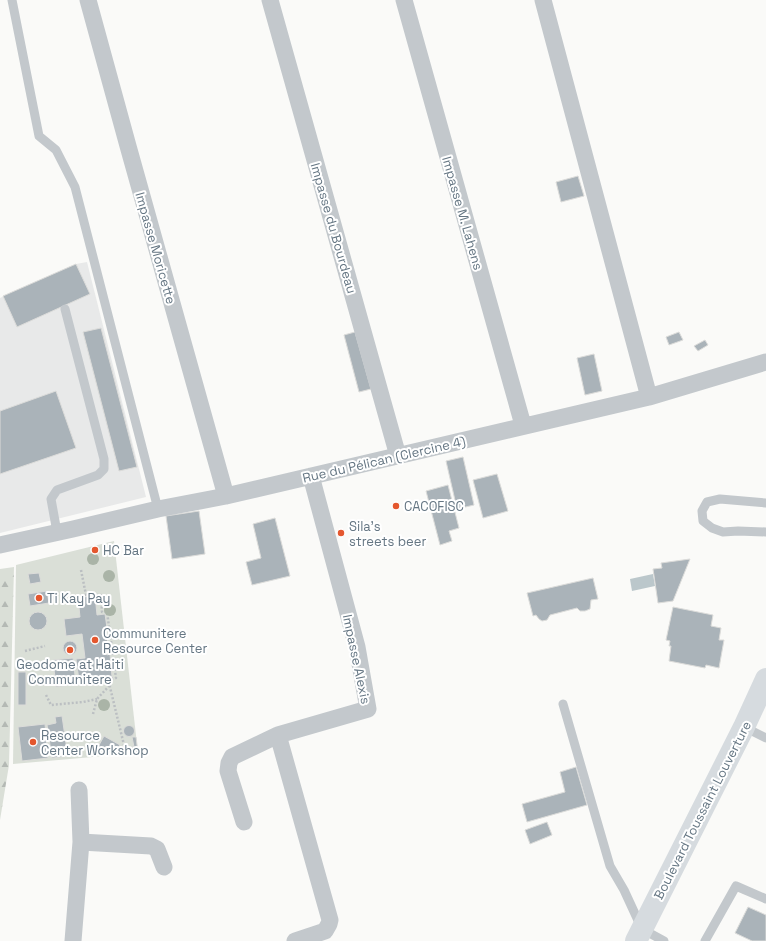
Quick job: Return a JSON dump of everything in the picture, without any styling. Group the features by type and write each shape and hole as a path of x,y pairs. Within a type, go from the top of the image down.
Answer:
{"main road":[{"name":"Boulevard Toussaint Louverture","path":"639,935 744,728 766,679"}],"street":[{"name":"Impasse Moricette","path":"88,0 226,496"},
{"name":"Impasse du Bourdeau","path":"270,0 398,456"},
{"name":"Impasse M. Lahens","path":"404,0 523,426"},
{"path":"543,0 649,396"},
{"name":"Rue du Pélican (Clercine 4)","path":"0,545 158,509 226,496 398,456 649,396 766,362"},
{"name":"Impasse Alexis","path":"278,735 368,709 357,647 311,476"},
{"path":"244,822 228,771 229,763 232,757 278,735 330,920 329,924 324,930 295,941"},
{"path":"72,941 81,842 79,790"},
{"path":"81,842 151,846 157,849 164,867"}],"lane":[{"path":"12,0 39,136 56,150 75,187 158,509"},
{"path":"57,532 51,499 57,490 98,475 104,469 104,459 66,309"},
{"path":"766,503 720,499 707,502 702,511 703,522 712,528 723,532 766,532"},
{"path":"563,704 610,866 624,890 639,935 664,941"},
{"path":"744,728 766,738"},
{"path":"705,941 736,886 766,899"}],"path":[{"path":"81,570 86,595 100,595 102,612 107,612 116,678 108,679 124,745"},
{"path":"25,651 45,646"},
{"path":"46,695 51,705 83,702 97,698 110,686"},
{"path":"92,714 97,698"}],"shaded area":[{"path":"87,262 146,497 0,533 0,298 76,264"},
{"path":"653,574 655,586 632,591 630,579"}],"green space":[{"path":"114,541 138,753 13,764 16,565"},
{"path":"14,567 9,765 0,820 0,569"}],"building":[{"path":"578,176 584,196 561,202 556,182"},
{"path":"76,264 90,294 17,327 3,296"},
{"path":"101,328 137,467 119,471 83,332"},
{"path":"355,332 371,389 359,392 344,335"},
{"path":"679,332 683,340 669,345 666,337"},
{"path":"705,340 708,345 698,351 694,346"},
{"path":"594,354 602,391 585,395 577,358"},
{"path":"56,391 76,448 0,474 0,411"},
{"path":"463,457 474,505 457,509 446,461"},
{"path":"497,474 508,511 483,518 473,480"},
{"path":"448,485 459,528 449,531 452,541 440,545 426,491"},
{"path":"199,511 205,554 172,559 166,516"},
{"path":"275,518 290,576 252,585 246,562 261,558 253,524"},
{"path":"690,559 673,601 658,603 653,569 662,568 661,563"},
{"path":"39,573 41,582 30,584 28,574"},
{"path":"593,578 598,599 591,600 590,609 580,611 577,608 550,615 547,620 542,621 536,615 533,616 527,593"},
{"name":"Ti Kay Pay","path":"47,591 49,603 30,606 28,594"},
{"name":"Communitere Resource Center","path":"95,595 97,615 105,614 107,628 104,628 104,636 107,636 107,655 110,654 112,677 98,679 97,676 93,676 94,678 79,680 76,659 85,658 82,634 66,636 64,619 80,617 78,598"},
{"path":"673,607 713,615 711,626 721,628 719,640 724,640 719,668 706,665 705,668 669,661 671,646 669,646 670,641 666,640"},
{"path":"38,612 44,615 47,621 44,627 38,630 32,627 29,621 32,615"},
{"name":"Geodome at Haiti Communitere","path":"67,641 73,641 77,645 77,651 73,655 67,655 63,651 63,645"},
{"path":"73,658 76,684 56,687 53,660"},
{"path":"18,672 26,672 26,705 18,705"},
{"path":"62,716 67,750 62,751 62,757 52,758 47,725 56,723 55,717"},
{"name":"Resource Center Workshop","path":"45,724 48,758 22,761 18,727"},
{"path":"127,726 131,726 133,727 133,735 127,736 124,733 124,729"},
{"path":"104,736 120,745 113,755 98,747"},
{"path":"132,737 136,737 138,753 132,753 131,747 134,747"},
{"path":"576,767 587,805 527,822 522,804 565,792 560,772"},
{"path":"547,822 552,835 530,844 525,830"},
{"path":"748,907 766,915 766,941 752,941 735,933"}],"place":[{"name":"CACOFISC","path":"396,506"},
{"name":"Sila's streets beer","path":"341,533"},
{"name":"HC Bar","path":"95,550"},
{"name":"Ti Kay Pay","path":"39,598"},
{"name":"Communitere Resource Center","path":"95,640"},
{"name":"Geodome at Haiti Communitere","path":"70,650"},
{"name":"Resource Center Workshop","path":"33,742"}]}
